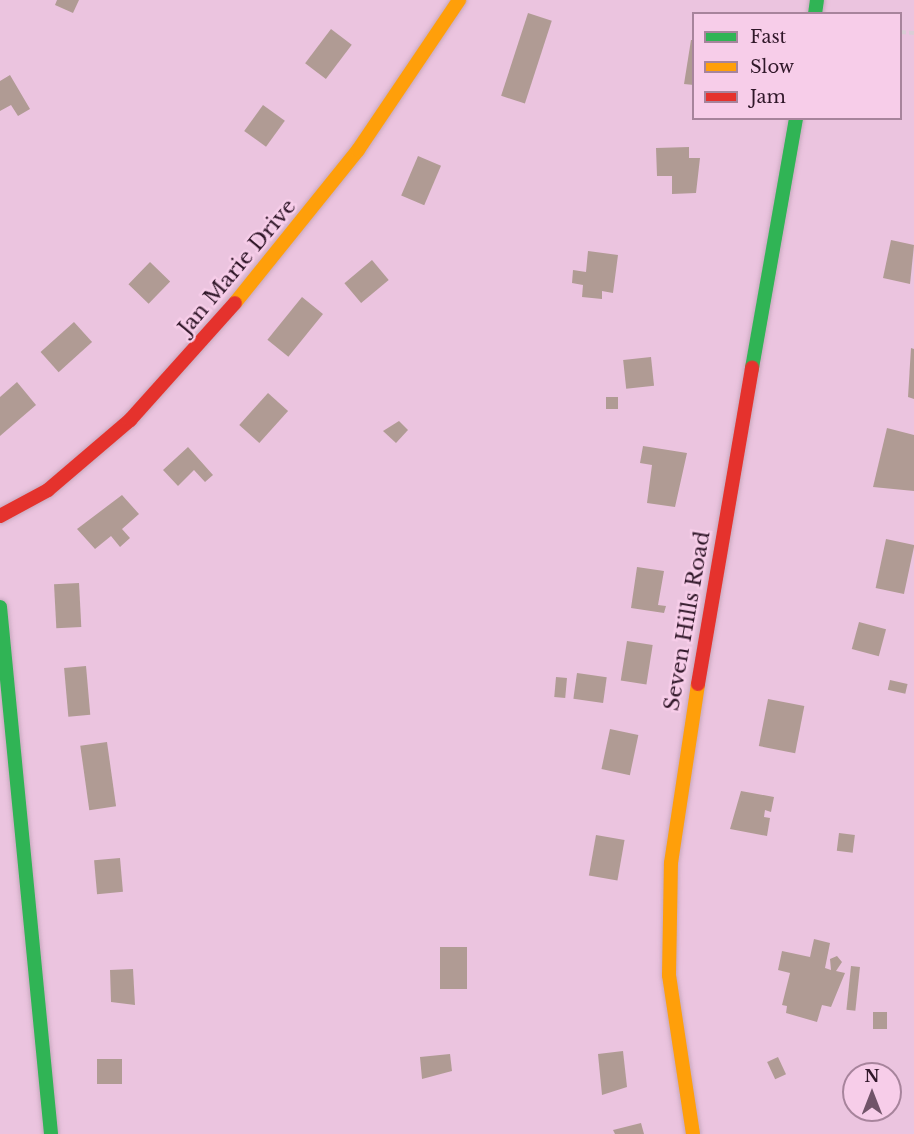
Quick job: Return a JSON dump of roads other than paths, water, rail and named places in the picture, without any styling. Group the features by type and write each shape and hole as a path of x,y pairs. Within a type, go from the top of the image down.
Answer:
{"street":[{"name":"Jan Marie Drive","path":"0,516 48,490 130,420 229,311 358,150 459,0"},
{"name":"Seven Hills Road","path":"693,1134 669,975 671,863 704,645 796,120"},
{"path":"0,607 51,1134"}]}
